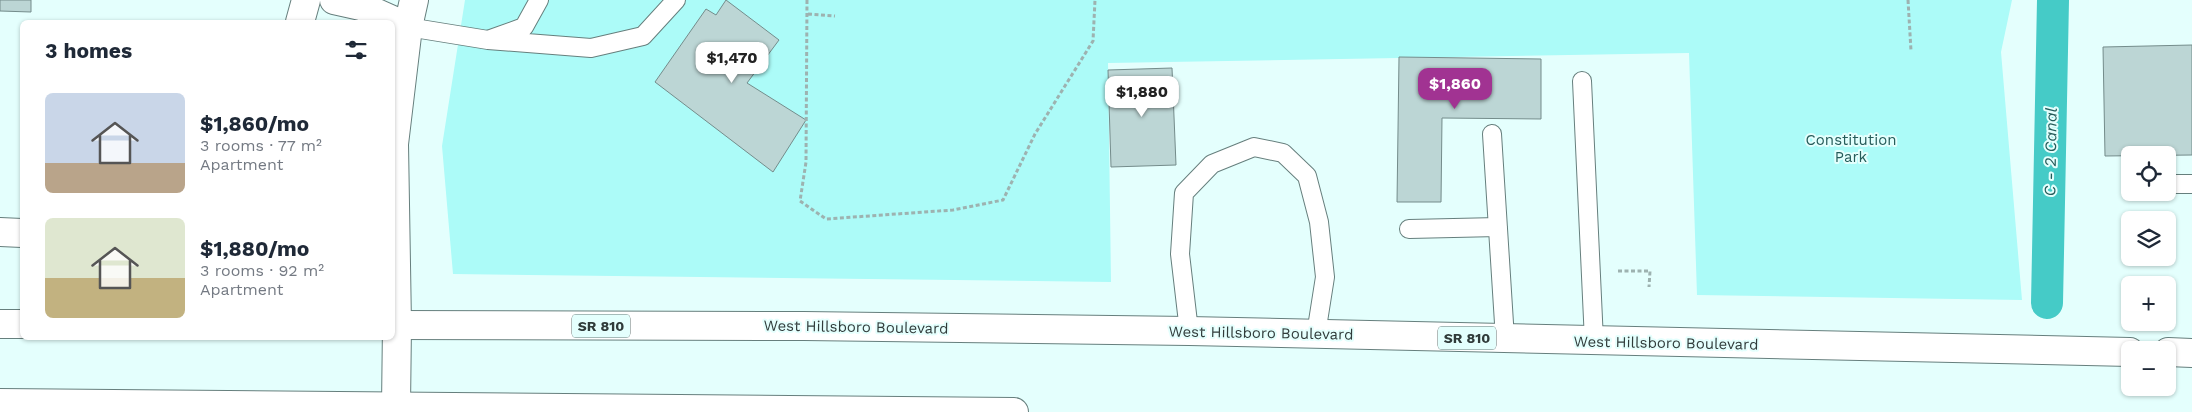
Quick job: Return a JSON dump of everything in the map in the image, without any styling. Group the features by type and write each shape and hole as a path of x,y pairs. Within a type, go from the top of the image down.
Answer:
{"main road":[{"path":"301,20 306,0"},
{"path":"334,0 361,6 392,20"},
{"path":"395,136 408,27 414,0"},
{"path":"395,21 408,27"},
{"path":"0,232 20,233"},
{"path":"0,324 20,324"},
{"path":"395,325 396,406"},
{"name":"West Hillsboro Boulevard","path":"395,325 804,326 1189,331 2121,352"},
{"path":"2176,352 2192,353"},
{"path":"0,403 1014,412"}],"lane":[{"path":"488,40 524,27 539,0"},
{"path":"408,27 488,40 591,48 643,36 676,0"},
{"path":"1582,81 1594,341"},
{"path":"1492,134 1505,339"},
{"path":"1189,331 1180,254 1184,193 1212,164 1254,147 1283,153 1306,176 1319,222 1325,277 1316,334"},
{"path":"2176,184 2192,184"},
{"path":"1408,229 1498,227"}],"path":[{"path":"807,0 806,162 800,201 826,219 952,210 1003,200 1035,134 1093,42 1095,0"},
{"path":"1908,0 1911,51"},
{"path":"808,14 836,16"},
{"path":"1618,271 1650,271 1649,287"}],"green space":[{"name":"Constitution Park","path":"465,0 2012,0 2001,52 2022,300 1697,295 1689,53 1108,63 1111,282 453,274 442,146"}],"building":[{"path":"0,0 31,0 31,12 0,11"},
{"path":"726,0 779,40 747,83 806,120 773,172 655,82 706,9 716,15"},
{"path":"2192,45 2192,155 2176,155 2176,146 2121,146 2121,156 2105,156 2103,47"},
{"path":"1399,57 1541,59 1541,119 1442,118 1441,202 1397,202"},
{"path":"1172,68 1176,165 1111,167 1108,70"}],"waterway":[{"name":"C - 2 Canal","path":"2047,303 2053,0"}]}
